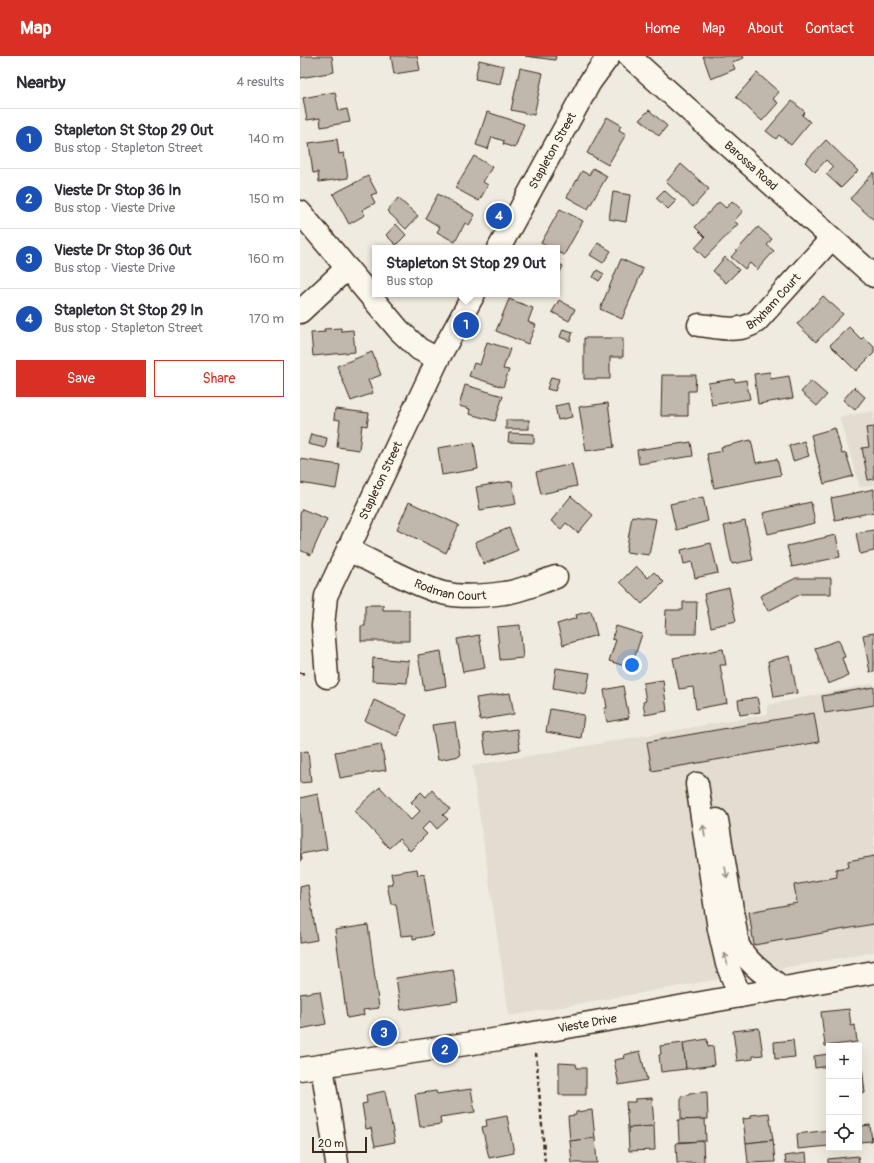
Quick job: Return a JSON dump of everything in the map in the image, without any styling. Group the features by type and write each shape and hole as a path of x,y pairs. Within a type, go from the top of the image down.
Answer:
{"street":[{"name":"Stapleton Street","path":"501,245 590,82 609,56"},
{"name":"Barossa Road","path":"629,56 874,276"},
{"path":"300,212 408,339 419,349 438,359"},
{"name":"Brixham Court","path":"699,325 736,330 750,326 757,321 831,238"},
{"path":"300,312 347,268"},
{"name":"Stapleton Street","path":"327,677 324,610 326,596 438,359 472,297"},
{"name":"Rodman Court","path":"348,550 425,586 443,593 462,596 506,593 556,577"},
{"path":"697,784 719,929 727,964 740,996"},
{"path":"717,820 738,945 742,953 758,970 784,989"},
{"name":"Vieste Drive","path":"300,1069 534,1033 874,972"},
{"path":"322,1066 338,1163"}],"path":[{"path":"534,1033 545,1163"}],"shaded area":[{"path":"874,411 874,485 860,487 839,417"},
{"path":"874,683 874,952 509,1016 472,766 768,714 767,705"}],"building":[{"path":"300,56 332,56 334,72 300,78"},
{"path":"391,56 417,56 420,70 394,74"},
{"path":"525,56 556,56 555,60"},
{"path":"703,56 743,56 744,58 732,62 735,69 711,79"},
{"path":"479,60 504,66 500,84 475,79"},
{"path":"520,68 543,73 534,115 511,110"},
{"path":"757,73 779,92 773,99 778,103 762,121 736,97"},
{"path":"335,92 339,111 347,109 350,122 321,127 320,118 307,120 303,98"},
{"path":"792,101 805,112 802,115 810,122 791,145 779,135 776,139 766,131"},
{"path":"649,110 667,126 659,136 640,119"},
{"path":"487,112 524,124 515,148 503,144 504,141 492,137 488,149 476,145"},
{"path":"607,117 621,125 619,130 626,134 608,165 587,153"},
{"path":"337,139 339,154 344,153 348,178 319,182 318,172 313,173 309,143"},
{"path":"826,140 858,171 841,188 826,174 833,167 826,160 815,172 805,162"},
{"path":"474,156 492,167 483,182 488,185 479,201 455,188"},
{"path":"681,164 709,189 693,207 666,182"},
{"path":"593,168 607,176 588,209 567,197 582,171 589,175"},
{"path":"874,172 874,220 850,199"},
{"path":"368,176 377,193 371,195 375,203 362,210 365,215 349,224 333,194"},
{"path":"664,190 676,201 668,209 656,198"},
{"path":"613,192 630,195 626,222 609,219"},
{"path":"438,194 475,215 469,225 465,223 455,242 437,232 440,227 425,218"},
{"path":"398,198 418,216 406,229 387,211"},
{"path":"732,201 743,211 734,221 738,224 705,258 695,248 705,237 695,227 719,202 726,208"},
{"path":"560,209 583,221 564,255 560,253 560,245 545,245 541,243"},
{"path":"396,224 406,235 396,245 386,235"},
{"path":"758,227 772,239 767,245 774,251 757,270 750,263 745,269 731,257"},
{"path":"598,243 611,251 603,263 590,255"},
{"path":"725,257 739,270 726,283 713,271"},
{"path":"621,259 643,269 622,319 600,309"},
{"path":"560,264 563,266 560,272"},
{"path":"597,270 604,274 599,281 593,277"},
{"path":"823,296 843,314 816,342 797,324"},
{"path":"509,299 533,308 528,322 536,325 528,344 496,331"},
{"path":"559,300 575,309 569,321 552,312"},
{"path":"849,327 861,339 864,337 874,347 874,353 856,371 830,345"},
{"path":"341,328 341,331 353,330 355,352 313,356 311,333 325,332 324,329"},
{"path":"563,329 573,332 570,341 560,337"},
{"path":"584,338 623,338 623,357 610,357 610,379 584,379"},
{"path":"487,342 510,349 503,369 509,370 503,387 469,376 474,363 480,365"},
{"path":"372,352 381,375 368,380 373,393 351,401 337,366"},
{"path":"770,372 771,379 789,376 793,398 758,404 754,374"},
{"path":"662,375 696,375 695,391 688,391 688,416 661,416"},
{"path":"551,377 559,379 555,391 547,389"},
{"path":"734,379 735,382 746,380 750,399 712,405 708,383"},
{"path":"811,381 827,395 817,406 801,392"},
{"path":"465,385 503,396 495,421 469,414 470,409 459,406"},
{"path":"854,387 865,397 855,410 843,400"},
{"path":"569,403 572,417 558,420 555,406"},
{"path":"608,403 614,447 586,451 579,407"},
{"path":"335,409 369,413 367,426 362,425 359,450 337,447 340,420 334,419"},
{"path":"506,420 529,420 529,429 506,429"},
{"path":"874,427 874,479 868,480 862,448 869,447 866,428"},
{"path":"835,428 842,454 846,453 853,476 824,484 811,435"},
{"path":"509,433 534,434 534,443 508,442"},
{"path":"311,434 327,438 325,448 308,444"},
{"path":"751,440 756,463 777,459 781,475 714,488 707,454 722,451 721,447"},
{"path":"804,441 809,456 793,461 789,446"},
{"path":"474,442 478,469 442,475 438,448"},
{"path":"691,442 693,456 639,464 637,450"},
{"path":"300,459 340,465 336,489 300,483"},
{"path":"572,464 577,486 541,494 536,472"},
{"path":"512,481 516,504 480,510 476,487"},
{"path":"874,489 874,512 835,520 831,498"},
{"path":"571,496 593,515 578,533 566,523 561,529 551,521"},
{"path":"703,497 708,521 676,530 670,504"},
{"path":"409,502 459,525 446,553 397,529"},
{"path":"811,502 815,523 768,534 763,513"},
{"path":"302,509 327,519 311,555 300,550 300,514"},
{"path":"632,516 656,519 649,555 626,552"},
{"path":"745,521 753,560 732,564 724,526"},
{"path":"509,528 518,550 484,564 475,542"},
{"path":"874,530 874,551 860,554 856,533"},
{"path":"836,535 840,557 792,567 787,546"},
{"path":"711,543 718,573 695,578 692,562 684,564 681,550"},
{"path":"636,566 648,578 654,572 664,582 642,604 620,582"},
{"path":"796,578 831,578 831,594 801,594 768,611 760,596"},
{"path":"729,588 736,621 711,627 704,594"},
{"path":"683,602 697,602 696,634 665,634 666,610 683,610"},
{"path":"365,605 383,605 383,610 409,610 409,641 361,641 361,626 365,626"},
{"path":"591,611 597,635 563,645 557,624 577,618 576,615"},
{"path":"520,625 523,658 500,660 497,627"},
{"path":"616,626 642,634 631,668 609,661 616,640 612,639"},
{"path":"874,633 874,671 870,672 863,635"},
{"path":"479,635 485,668 463,672 457,639"},
{"path":"839,640 845,657 842,658 848,676 828,684 815,648"},
{"path":"723,649 726,665 720,665 727,703 696,709 693,687 679,689 673,658"},
{"path":"441,651 446,686 424,690 418,655"},
{"path":"790,656 797,693 774,697 768,661"},
{"path":"373,658 409,661 407,683 372,681"},
{"path":"556,668 590,673 586,694 553,688"},
{"path":"663,680 667,711 645,715 643,702 646,701 643,683"},
{"path":"623,686 629,718 607,722 604,708 607,708 604,690"},
{"path":"874,687 874,705 825,713 822,696"},
{"path":"510,693 514,714 480,720 476,698"},
{"path":"757,697 760,712 740,715 738,700"},
{"path":"374,700 407,715 397,736 365,721"},
{"path":"550,709 584,715 581,738 546,732"},
{"path":"814,713 819,742 652,771 647,742"},
{"path":"455,722 460,756 438,760 432,725"},
{"path":"517,729 520,750 486,755 483,733"},
{"path":"381,744 386,770 340,778 335,752"},
{"path":"308,751 311,782 300,783 300,752"},
{"path":"380,787 411,820 420,811 411,802 421,792 426,797 432,790 450,809 443,815 448,819 437,829 430,821 422,829 427,834 410,851 399,839 389,848 354,811"},
{"path":"318,794 327,849 301,854 302,860 300,861 300,798"},
{"path":"874,856 874,924 754,945 749,912 797,903 794,885 837,877 836,869 849,867 848,861"},
{"path":"417,869 418,875 424,874 433,935 413,939 413,935 401,936 396,904 391,904 387,884 393,884 391,873"},
{"path":"308,885 317,940 300,943 300,887"},
{"path":"368,925 379,1008 363,1010 364,1015 347,1018 335,930"},
{"path":"453,969 458,1001 401,1010 396,978"},
{"path":"320,991 326,1024 300,1029 300,994"},
{"path":"849,1009 851,1026 855,1025 857,1042 826,1043 825,1046 821,1012"},
{"path":"759,1028 763,1055 753,1056 753,1059 737,1061 733,1031"},
{"path":"707,1039 708,1047 713,1046 715,1065 686,1069 683,1043"},
{"path":"793,1040 795,1057 775,1059 774,1042"},
{"path":"683,1043 686,1069 661,1072 659,1055 661,1054 660,1046"},
{"path":"640,1051 647,1080 619,1085 614,1060 625,1058 624,1055"},
{"path":"826,1054 826,1066 815,1068 814,1056"},
{"path":"559,1063 576,1064 577,1068 586,1068 586,1095 559,1095"},
{"path":"862,1066 865,1093 862,1094"},
{"path":"471,1089 475,1112 440,1117 441,1124 420,1127 415,1094 436,1091 437,1094"},
{"path":"385,1091 395,1142 375,1146 371,1128 366,1129 362,1104 367,1103 366,1095"},
{"path":"707,1092 708,1119 681,1120 681,1096 689,1095 689,1093"},
{"path":"652,1098 654,1126 628,1128 626,1102 635,1102 635,1099"},
{"path":"592,1110 595,1138 570,1141 568,1116 576,1115 576,1112"},
{"path":"769,1113 773,1140 746,1143 743,1119 751,1118 751,1115"},
{"path":"507,1116 514,1153 489,1158 482,1127 487,1126 486,1120"},
{"path":"705,1119 706,1141 679,1142 678,1120"},
{"path":"870,1125 872,1141 862,1142 862,1126"},
{"path":"654,1126 655,1150 629,1151 628,1128"},
{"path":"826,1130 826,1146 798,1149 797,1134"},
{"path":"595,1138 597,1163 572,1163 570,1141"},
{"path":"773,1140 775,1162 748,1163 746,1143"},
{"path":"703,1141 704,1163 677,1163 676,1143"},
{"path":"806,1153 807,1163 786,1163 785,1156"},
{"path":"858,1156 859,1163 828,1163 828,1159"}],"place":[{"name":"Stapleton St Stop 29 In","path":"499,216"},
{"name":"Stapleton St Stop 29 Out","path":"466,325"},
{"name":"Vieste Dr Stop 36 Out","path":"384,1033"},
{"name":"Vieste Dr Stop 36 In","path":"445,1050"}]}
